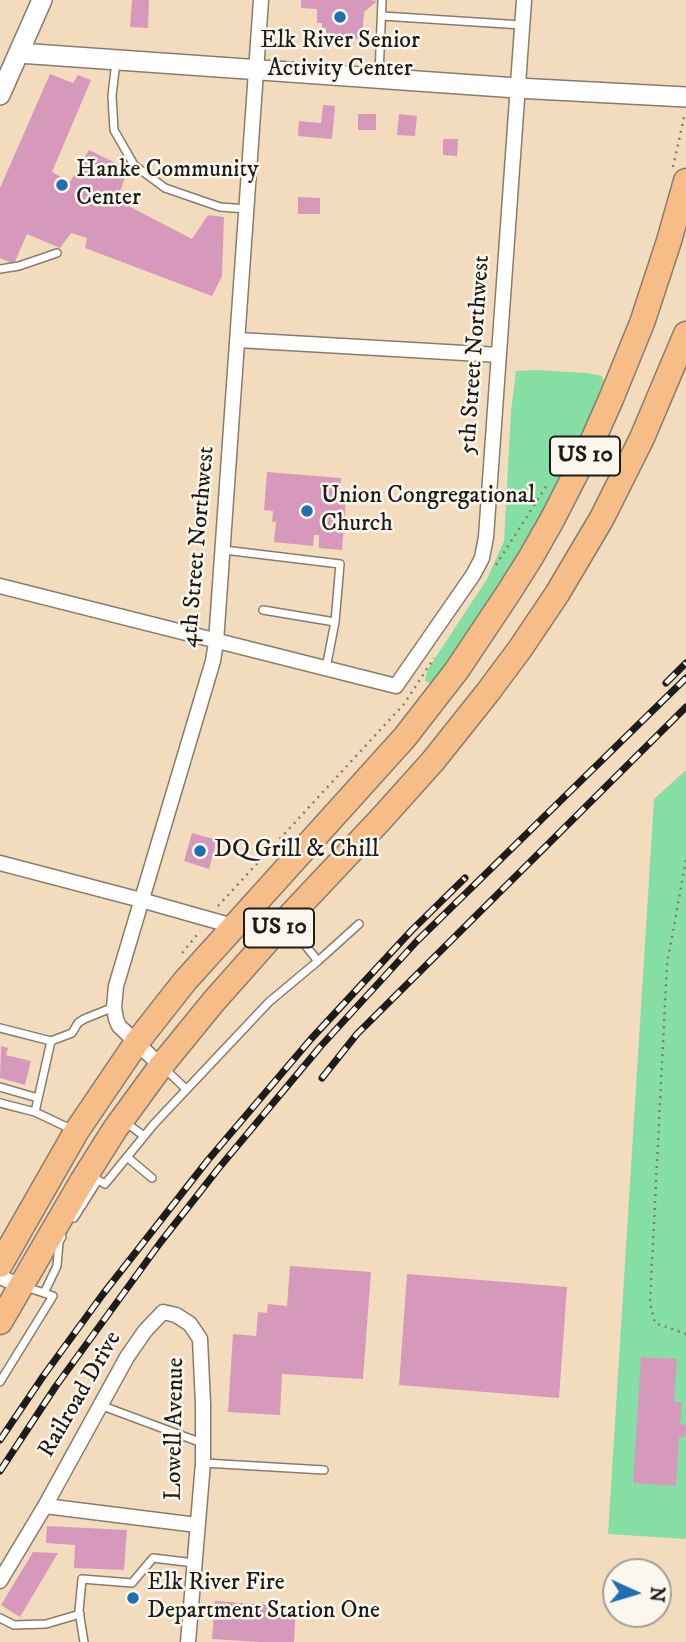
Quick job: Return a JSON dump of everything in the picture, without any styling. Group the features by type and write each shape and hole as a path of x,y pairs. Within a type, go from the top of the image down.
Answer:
{"highway":[{"name":"US 10","path":"0,1265 76,1132 137,1042 233,926 405,737 457,670 531,557 592,442 626,364 655,286 686,181"},
{"name":"US 10","path":"0,1322 52,1231 93,1177 122,1120 161,1066 285,921 433,761 528,637 602,518 683,350"}],"street":[{"path":"0,95 42,0"},
{"name":"4th Street Northwest","path":"114,1007 117,986 141,900 213,661 216,642 261,0"},
{"name":"5th Street Northwest","path":"326,668 396,686 482,558 486,537 524,0"},
{"path":"19,53 257,71 686,97"},
{"path":"238,340 499,355"},
{"path":"0,586 326,668"},
{"path":"0,863 233,926"},
{"path":"114,1007 119,1026 161,1066"},
{"name":"Railroad Drive","path":"0,1581 45,1506 127,1357 145,1331 163,1312"},
{"name":"Lowell Avenue","path":"163,1312 176,1315 190,1324 200,1339 203,1463 197,1525"},
{"path":"45,1506 197,1525 188,1642"}],"lane":[{"path":"379,79 382,0"},
{"path":"382,16 522,25"},
{"path":"116,61 114,130 134,165 165,188 220,207 247,209"},
{"path":"0,269 19,266 57,253"},
{"path":"224,550 341,564 335,622 326,668"},
{"path":"263,610 335,622"},
{"path":"285,921 318,961"},
{"path":"72,1222 93,1177 105,1184 186,1089 269,1002 359,924"},
{"path":"0,1028 51,1041 72,1033 84,1019 114,1007"},
{"path":"35,1112 51,1041"},
{"path":"161,1066 186,1089"},
{"path":"0,1087 38,1098"},
{"path":"0,1103 35,1112 76,1132"},
{"path":"122,1120 144,1136"},
{"path":"127,1157 152,1178"},
{"path":"21,1285 57,1266 59,1242 66,1232"},
{"path":"0,1382 53,1297 21,1285"},
{"path":"100,1405 203,1444"},
{"path":"203,1463 324,1470"},
{"path":"84,1642 80,1614 82,1579 132,1583 153,1559 194,1563"},
{"path":"0,1618 14,1625 46,1624 80,1614"}],"path":[{"path":"686,109 681,131 686,131"},
{"path":"686,860 667,964 650,1303 655,1323 686,1334"}],"green space":[{"path":"516,371 602,376 606,389 526,549 434,684 425,681 428,669 487,579 504,541 511,411"},
{"path":"686,770 686,1539 608,1534 654,799"}],"building":[{"path":"132,0 149,0 148,28 130,27"},
{"name":"Elk River Senior Activity Center","path":"301,0 377,1 364,12 362,39 331,37 332,33 326,33 322,23 317,23 317,9 301,8"},
{"name":"Hanke Community Center","path":"50,74 73,83 78,75 91,80 52,172 70,182 89,150 128,169 117,200 192,239 208,215 224,217 222,276 212,296 85,248 87,238 71,233 60,248 27,234 14,264 0,258 0,188"},
{"path":"323,105 335,106 332,139 298,136 299,121 321,123"},
{"path":"358,114 376,114 376,130 358,130"},
{"path":"399,114 417,116 415,136 397,135"},
{"path":"443,139 458,139 457,156 443,155"},
{"path":"298,197 320,198 320,214 298,214"},
{"name":"Union Congregational Church","path":"267,472 341,478 340,498 346,498 342,550 319,548 319,535 314,535 313,546 274,542 276,522 272,522 273,511 264,510"},
{"name":"DQ Grill & Chill","path":"192,833 217,840 209,869 184,861"},
{"path":"1,1046 8,1048 6,1055 31,1061 25,1085 0,1078"},
{"path":"290,1266 371,1272 363,1379 282,1374 280,1415 228,1412 233,1334 256,1336 258,1312 267,1313 268,1304 287,1306"},
{"path":"407,1274 567,1287 559,1398 399,1385"},
{"path":"641,1357 677,1359 674,1402 682,1402 680,1424 686,1425 685,1437 679,1437 676,1486 633,1483"},
{"path":"47,1526 127,1530 124,1570 74,1568 75,1545 46,1543"},
{"path":"33,1552 58,1553 20,1617 1,1605"},
{"path":"215,1601 296,1607 294,1642 212,1639"}],"railway":[{"path":"666,683 686,663"},
{"path":"0,1471 56,1386 160,1243 320,1047 417,941 686,678"},
{"path":"322,1078 357,1034 686,707"},
{"path":"0,1440 103,1294 208,1160 311,1039 412,930 465,878"}],"place":[{"name":"Elk River Senior Activity Center","path":"340,17"},
{"name":"Hanke Community Center","path":"62,185"},
{"name":"Union Congregational Church","path":"307,511"},
{"name":"DQ Grill & Chill","path":"200,851"},
{"name":"Elk River Fire Department Station One","path":"133,1598"}]}
